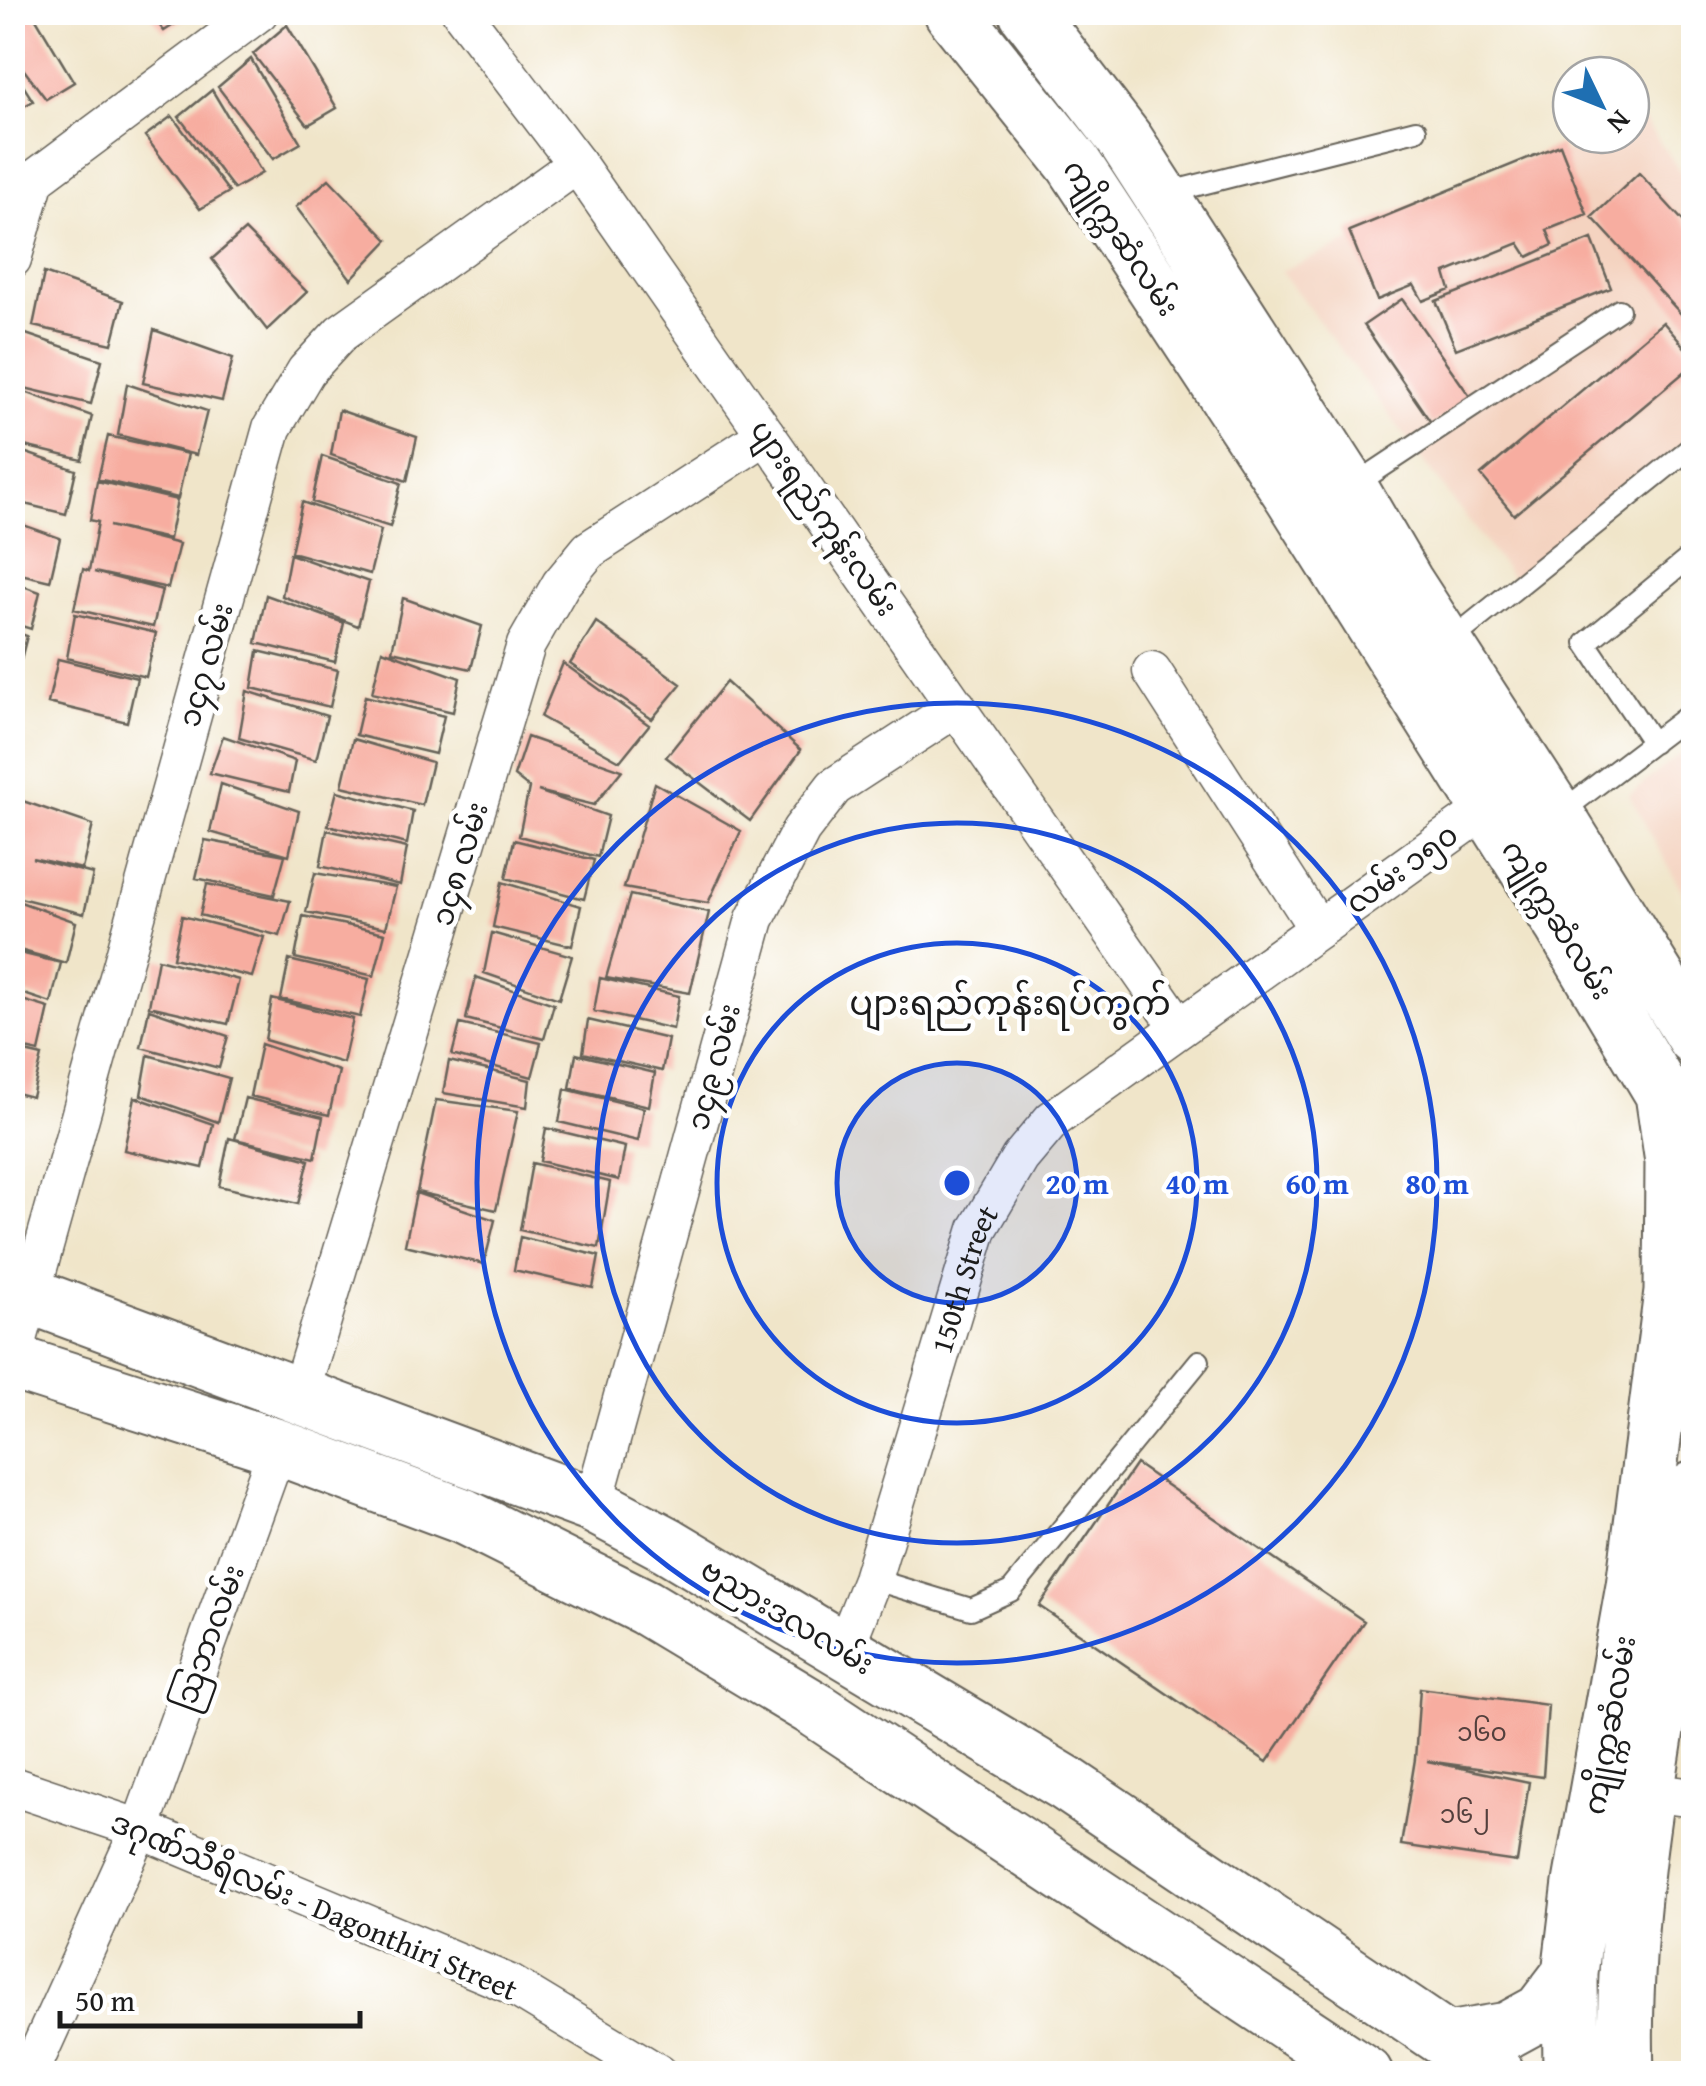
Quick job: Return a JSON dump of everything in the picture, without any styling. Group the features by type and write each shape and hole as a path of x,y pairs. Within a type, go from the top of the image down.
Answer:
{"main road":[{"name":"ကျိုက္ကဆံလမ်း","path":"952,12 1072,163 1321,492"},
{"name":"ကျိုက္ကဆံလမ်း","path":"1027,12 1126,141 1160,194 1321,492 1425,661 1487,808 1678,1090 1672,1292 1634,1586 1581,1883 1570,1974 1572,2074"},
{"name":"ကျိုက္ကဆံလမ်း","path":"1425,661 1557,816 1694,1037"},
{"name":"ဗညားဒလလမ်း","path":"21,1292 593,1505 668,1545 1068,1784 1497,2074"},
{"path":"12,1361 278,1447 463,1516 645,1606 818,1710 1365,2074"},
{"name":"ကျိုက္ကဆံလမ်း","path":"1625,2052 1628,1954 1671,1795 1694,1489"},
{"path":"1448,2040 1508,2030 1541,2012 1570,1974"}],"street":[{"path":"12,259 24,183 259,12"},
{"name":"ပျားရည်ကုန်းလမ်း","path":"462,12 576,164 1180,1028"},
{"name":"၁၄၇ လမ်း","path":"12,1361 21,1292 272,428 306,371 341,334 576,164"},
{"name":"၁၄၈ လမ်း","path":"300,1394 526,645 561,584 588,550 766,435"},
{"path":"1152,671 1318,929"},
{"name":"၁၄၉ လမ်း","path":"593,1505 755,919 801,830 834,787 956,708"},
{"name":"လမ်း ၁၅၀","path":"1318,929 1487,808"},
{"name":"150th Street","path":"843,1652 872,1579 978,1229 1020,1158 1052,1120 1318,929"},
{"name":"ဩဘာလမ်း","path":"29,2074 140,1829 278,1447"},
{"name":"ဒဂုဏ်သီရိလမ်း - Dagonthiri Street","path":"12,1786 140,1829 510,1984 659,2074"}],"lane":[{"path":"1160,194 1416,130"},
{"path":"1321,492 1619,310"},
{"path":"1425,661 1694,444"},
{"path":"1653,743 1586,644 1694,554"},
{"path":"1557,816 1694,710"},
{"path":"872,1579 971,1609 1012,1592 1198,1360"}],"shaded area":[{"path":"1651,130 1693,189 1693,435 1517,585 1281,271 1556,155 1651,155"},
{"path":"1693,744 1693,911 1629,795"}],"building":[{"path":"12,12 32,12 74,82 46,99 12,54"},
{"path":"149,12 194,12 164,31"},
{"path":"287,25 337,108 308,125 253,54"},
{"path":"251,59 301,143 273,159 218,87"},
{"path":"12,68 33,101 12,113"},
{"path":"212,90 262,173 234,189 179,117"},
{"path":"172,116 229,192 200,209 145,136"},
{"path":"1551,149 1551,155 1564,155 1587,214 1547,230 1553,245 1528,257 1519,243 1445,273 1450,290 1423,301 1414,285 1377,300 1349,231"},
{"path":"1639,173 1694,233 1694,328 1592,217"},
{"path":"329,179 388,240 351,279 296,207"},
{"path":"245,230 307,292 267,330 212,259"},
{"path":"1592,239 1611,288 1456,349 1436,301"},
{"path":"44,273 123,301 112,344 33,326"},
{"path":"1402,299 1471,398 1432,424 1364,325"},
{"path":"1663,322 1694,358 1694,364 1514,515 1481,475"},
{"path":"154,330 233,358 222,401 143,383"},
{"path":"23,333 102,360 91,404 12,385"},
{"path":"127,384 207,411 196,455 118,435"},
{"path":"14,388 92,416 82,460 12,443"},
{"path":"339,410 417,437 407,481 331,455"},
{"path":"108,436 188,454 178,498 98,479"},
{"path":"12,448 76,470 66,514 12,501"},
{"path":"322,456 401,483 390,527 312,502"},
{"path":"97,481 177,500 169,539 109,526 179,544 168,588 94,572 162,590 153,627 74,609 83,569 89,571 98,522 90,520"},
{"path":"302,502 381,530 370,574 291,552"},
{"path":"12,521 60,538 50,581 12,572"},
{"path":"290,554 369,582 358,626 282,596"},
{"path":"12,582 40,592 31,629 12,623"},
{"path":"266,595 344,623 335,662 256,643"},
{"path":"403,598 482,626 471,669 392,651"},
{"path":"75,614 156,633 146,677 67,658"},
{"path":"596,622 681,684 652,719 570,664"},
{"path":"12,631 27,636 16,679 12,678"},
{"path":"382,650 460,678 453,712 372,693"},
{"path":"258,651 338,670 330,707 252,688"},
{"path":"58,659 137,678 127,722 48,703"},
{"path":"563,663 649,725 620,761 541,717"},
{"path":"726,682 801,750 750,821 666,757"},
{"path":"247,691 327,716 316,760 239,738"},
{"path":"365,696 444,716 435,754 356,735"},
{"path":"223,736 295,761 289,792 210,773"},
{"path":"527,737 622,770 594,805 538,791 608,816 598,857 519,836 529,788 514,776"},
{"path":"353,739 432,762 422,805 342,786"},
{"path":"655,783 741,831 708,903 624,888"},
{"path":"221,784 299,811 289,855 210,832"},
{"path":"337,791 413,811 407,844 328,825"},
{"path":"14,798 93,825 82,869 32,858 93,874 84,914 12,896"},
{"path":"327,830 407,848 400,885 320,866"},
{"path":"205,840 285,855 274,895 196,878"},
{"path":"514,840 594,860 584,899 506,878"},
{"path":"315,873 396,887 386,928 306,912"},
{"path":"502,882 581,906 572,946 493,927"},
{"path":"207,884 290,901 280,936 200,915"},
{"path":"630,895 709,912 690,993 606,978"},
{"path":"12,899 76,922 66,963 12,948"},
{"path":"182,916 264,937 252,977 173,958"},
{"path":"303,916 385,933 374,976 295,958"},
{"path":"492,933 572,956 559,999 484,973"},
{"path":"12,951 61,963 51,1003 12,990"},
{"path":"158,959 239,980 228,1024 149,1006"},
{"path":"289,960 369,979 360,1017 281,999"},
{"path":"476,977 554,1004 544,1039 466,1019"},
{"path":"600,978 679,996 673,1029 594,1011"},
{"path":"12,997 49,1008 39,1052 12,1046"},
{"path":"272,999 353,1019 343,1063 265,1040"},
{"path":"149,1009 228,1036 219,1068 141,1047"},
{"path":"588,1020 668,1039 662,1071 583,1053"},
{"path":"460,1024 541,1043 532,1077 452,1055"},
{"path":"261,1044 339,1071 329,1115 250,1096"},
{"path":"12,1049 42,1056 32,1097 12,1092"},
{"path":"576,1054 655,1073 649,1106 570,1088"},
{"path":"148,1055 229,1078 218,1122 141,1095"},
{"path":"449,1061 530,1080 527,1107 443,1093"},
{"path":"565,1089 644,1108 638,1141 559,1122"},
{"path":"135,1097 213,1124 203,1168 124,1150"},
{"path":"245,1098 323,1117 315,1158 235,1139"},
{"path":"436,1100 518,1111 496,1210 417,1192"},
{"path":"546,1128 625,1147 619,1180 540,1161"},
{"path":"229,1138 309,1160 298,1204 219,1186"},
{"path":"532,1163 610,1182 599,1248 520,1230"},
{"path":"416,1193 495,1220 484,1264 405,1245"},
{"path":"520,1237 599,1256 593,1288 514,1270"},
{"path":"1136,1464 1364,1621 1267,1762 1039,1606"},
{"path":"1420,1688 1548,1705 1543,1777 1427,1761 1529,1782 1517,1862 1401,1845 1415,1759"}],"district":[{"name":"ပျားရည်ကုန်းရပ်ကွက်","path":"1010,1003"}]}
